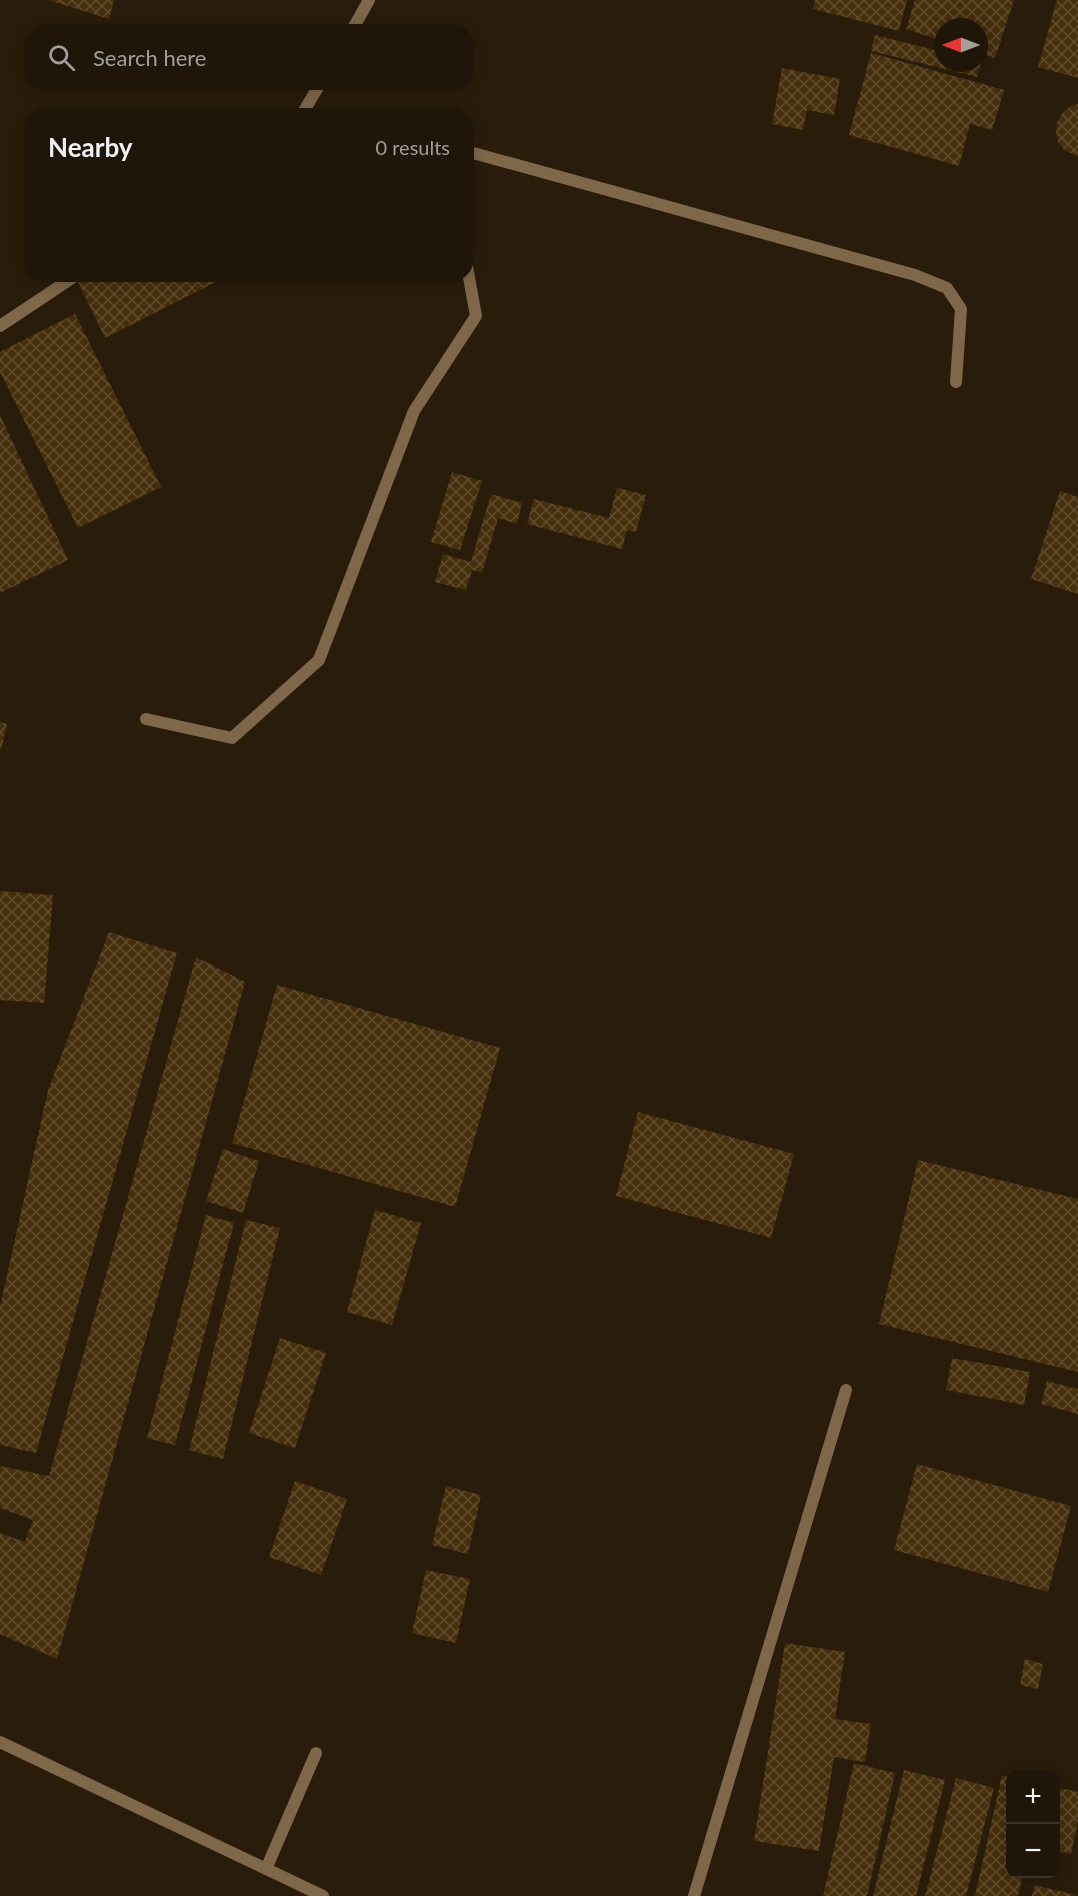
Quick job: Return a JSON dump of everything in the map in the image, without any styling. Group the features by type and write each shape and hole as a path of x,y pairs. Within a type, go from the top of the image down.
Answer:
{"lane":[{"path":"356,24 369,0"},
{"path":"306,108 316,90"},
{"path":"474,153 903,272 947,288 961,309 956,382"},
{"path":"0,326 66,282"},
{"path":"146,719 232,738 319,660 414,411 476,316 470,282"},
{"path":"694,1896 846,1390"},
{"path":"0,1742 323,1896"},
{"path":"266,1869 316,1753"}],"building":[{"path":"48,0 114,0 109,19"},
{"path":"815,0 907,0 899,31 813,9"},
{"path":"915,0 1014,0 995,58 988,56 988,18 934,18 934,38 906,29"},
{"path":"1057,0 1078,0 1078,78 1038,67"},
{"path":"875,35 934,50 934,66 871,51"},
{"path":"871,53 1004,90 992,130 970,124 959,166 849,135"},
{"path":"782,68 840,79 834,115 807,110 803,130 772,124"},
{"path":"957,72 978,72 977,77"},
{"path":"1078,104 1078,156 1065,151 1058,142 1056,132 1057,122 1063,113 1071,106"},
{"path":"78,282 216,282 105,338"},
{"path":"75,314 161,487 78,528 0,372 0,352"},
{"path":"0,415 68,560 0,593"},
{"path":"452,472 482,481 460,550 431,542"},
{"path":"617,488 646,495 636,532 627,530 622,549 527,524 534,499 609,518"},
{"path":"1060,491 1078,497 1078,594 1031,579"},
{"path":"491,494 522,503 517,524 498,518 482,573 472,570 466,590 435,582 443,554 471,562"},
{"path":"0,722 7,724 1,750 0,750"},
{"path":"0,891 53,895 44,1003 0,1000"},
{"path":"109,932 177,953 36,1453 0,1445 0,1307 48,1090"},
{"path":"196,957 245,982 57,1659 0,1634 0,1533 25,1542 33,1520 0,1508 0,1466 49,1476"},
{"path":"277,985 500,1048 455,1207 232,1143"},
{"path":"638,1112 794,1154 771,1238 616,1196"},
{"path":"223,1149 259,1161 243,1213 206,1201"},
{"path":"918,1160 1078,1199 1078,1372 879,1324"},
{"path":"375,1210 421,1223 392,1325 347,1312"},
{"path":"206,1215 234,1223 175,1445 147,1438"},
{"path":"246,1220 280,1228 223,1459 189,1450"},
{"path":"280,1338 326,1353 295,1448 249,1433"},
{"path":"952,1358 1030,1372 1024,1405 946,1390"},
{"path":"1047,1381 1078,1389 1078,1414 1041,1404"},
{"path":"917,1464 1071,1506 1048,1592 894,1550"},
{"path":"295,1481 347,1499 321,1575 269,1557"},
{"path":"446,1486 481,1495 468,1554 432,1545"},
{"path":"426,1570 470,1579 456,1643 412,1633"},
{"path":"785,1643 845,1652 835,1719 871,1724 865,1762 834,1757 819,1851 754,1841"},
{"path":"1025,1659 1043,1664 1038,1689 1020,1685"},
{"path":"854,1763 895,1773 867,1896 823,1896"},
{"path":"904,1770 945,1780 916,1896 873,1896"},
{"path":"1002,1775 1006,1776 1006,1878 1022,1878 1018,1896 975,1896"},
{"path":"956,1778 994,1788 966,1896 925,1896"},
{"path":"1060,1788 1078,1792 1078,1820 1071,1854 1060,1852"},
{"path":"1035,1885 1075,1895 1032,1896"}]}
